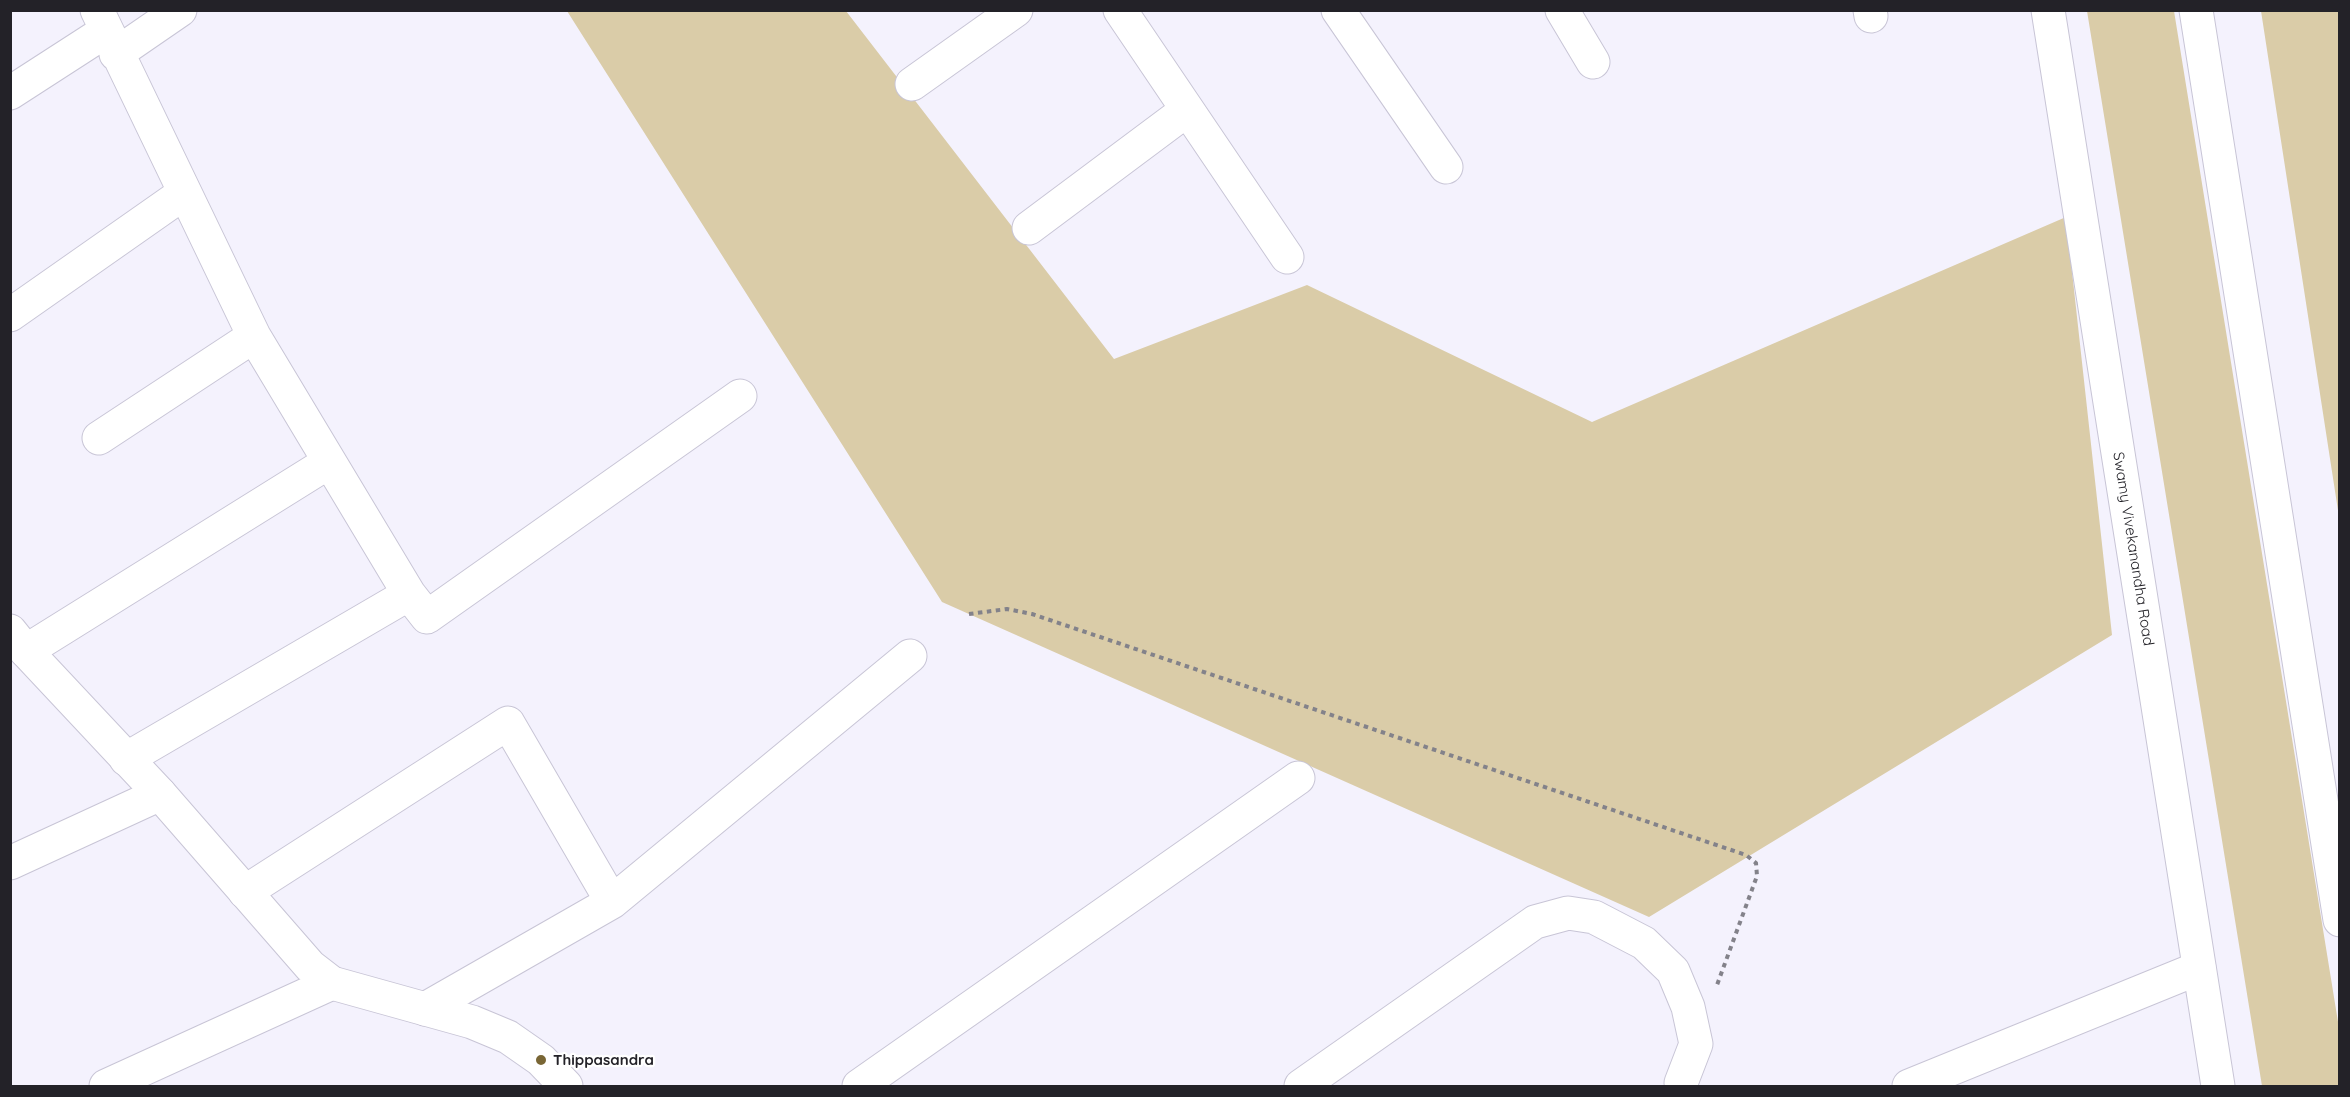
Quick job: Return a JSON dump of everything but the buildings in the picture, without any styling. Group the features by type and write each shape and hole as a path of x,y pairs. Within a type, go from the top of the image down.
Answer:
{"street":[{"path":"10,93 106,32 180,10"},
{"path":"912,84 1016,10"},
{"path":"1120,10 1287,257"},
{"path":"1338,10 1446,167"},
{"path":"1562,10 1593,62"},
{"name":"Swamy Vivekanandha Road","path":"2048,10 2218,1086"},
{"path":"2196,10 2340,920"},
{"path":"106,32 254,336 410,594 427,617 740,396"},
{"path":"1029,228 1187,110"},
{"path":"10,315 184,193"},
{"path":"99,438 254,336"},
{"path":"329,462 18,641 160,794 310,966 332,983 472,1022 508,1037 541,1060 566,1086"},
{"path":"126,759 410,594"},
{"path":"425,1009 612,902 910,656"},
{"path":"245,892 508,723 612,902"},
{"path":"859,1086 1298,778"},
{"path":"10,862 160,794"},
{"path":"1301,1086 1535,922 1568,913 1594,918 1644,943 1673,971 1688,1006 1696,1044 1680,1085"},
{"path":"1909,1086 2199,968"},
{"path":"106,1086 332,983"}],"path":[{"path":"969,614 1007,609 1032,614 1746,855 1756,863 1757,876 1716,988"}],"shaded area":[{"path":"567,11 846,11 1114,359 1307,285 1592,422 2066,217 2112,635 1649,917 942,602"},
{"path":"2087,11 2174,11 2339,1028 2339,1086 2262,1086"},
{"path":"2261,11 2339,11 2339,517"}],"place":[{"name":"Thippasandra","path":"541,1060"}]}
